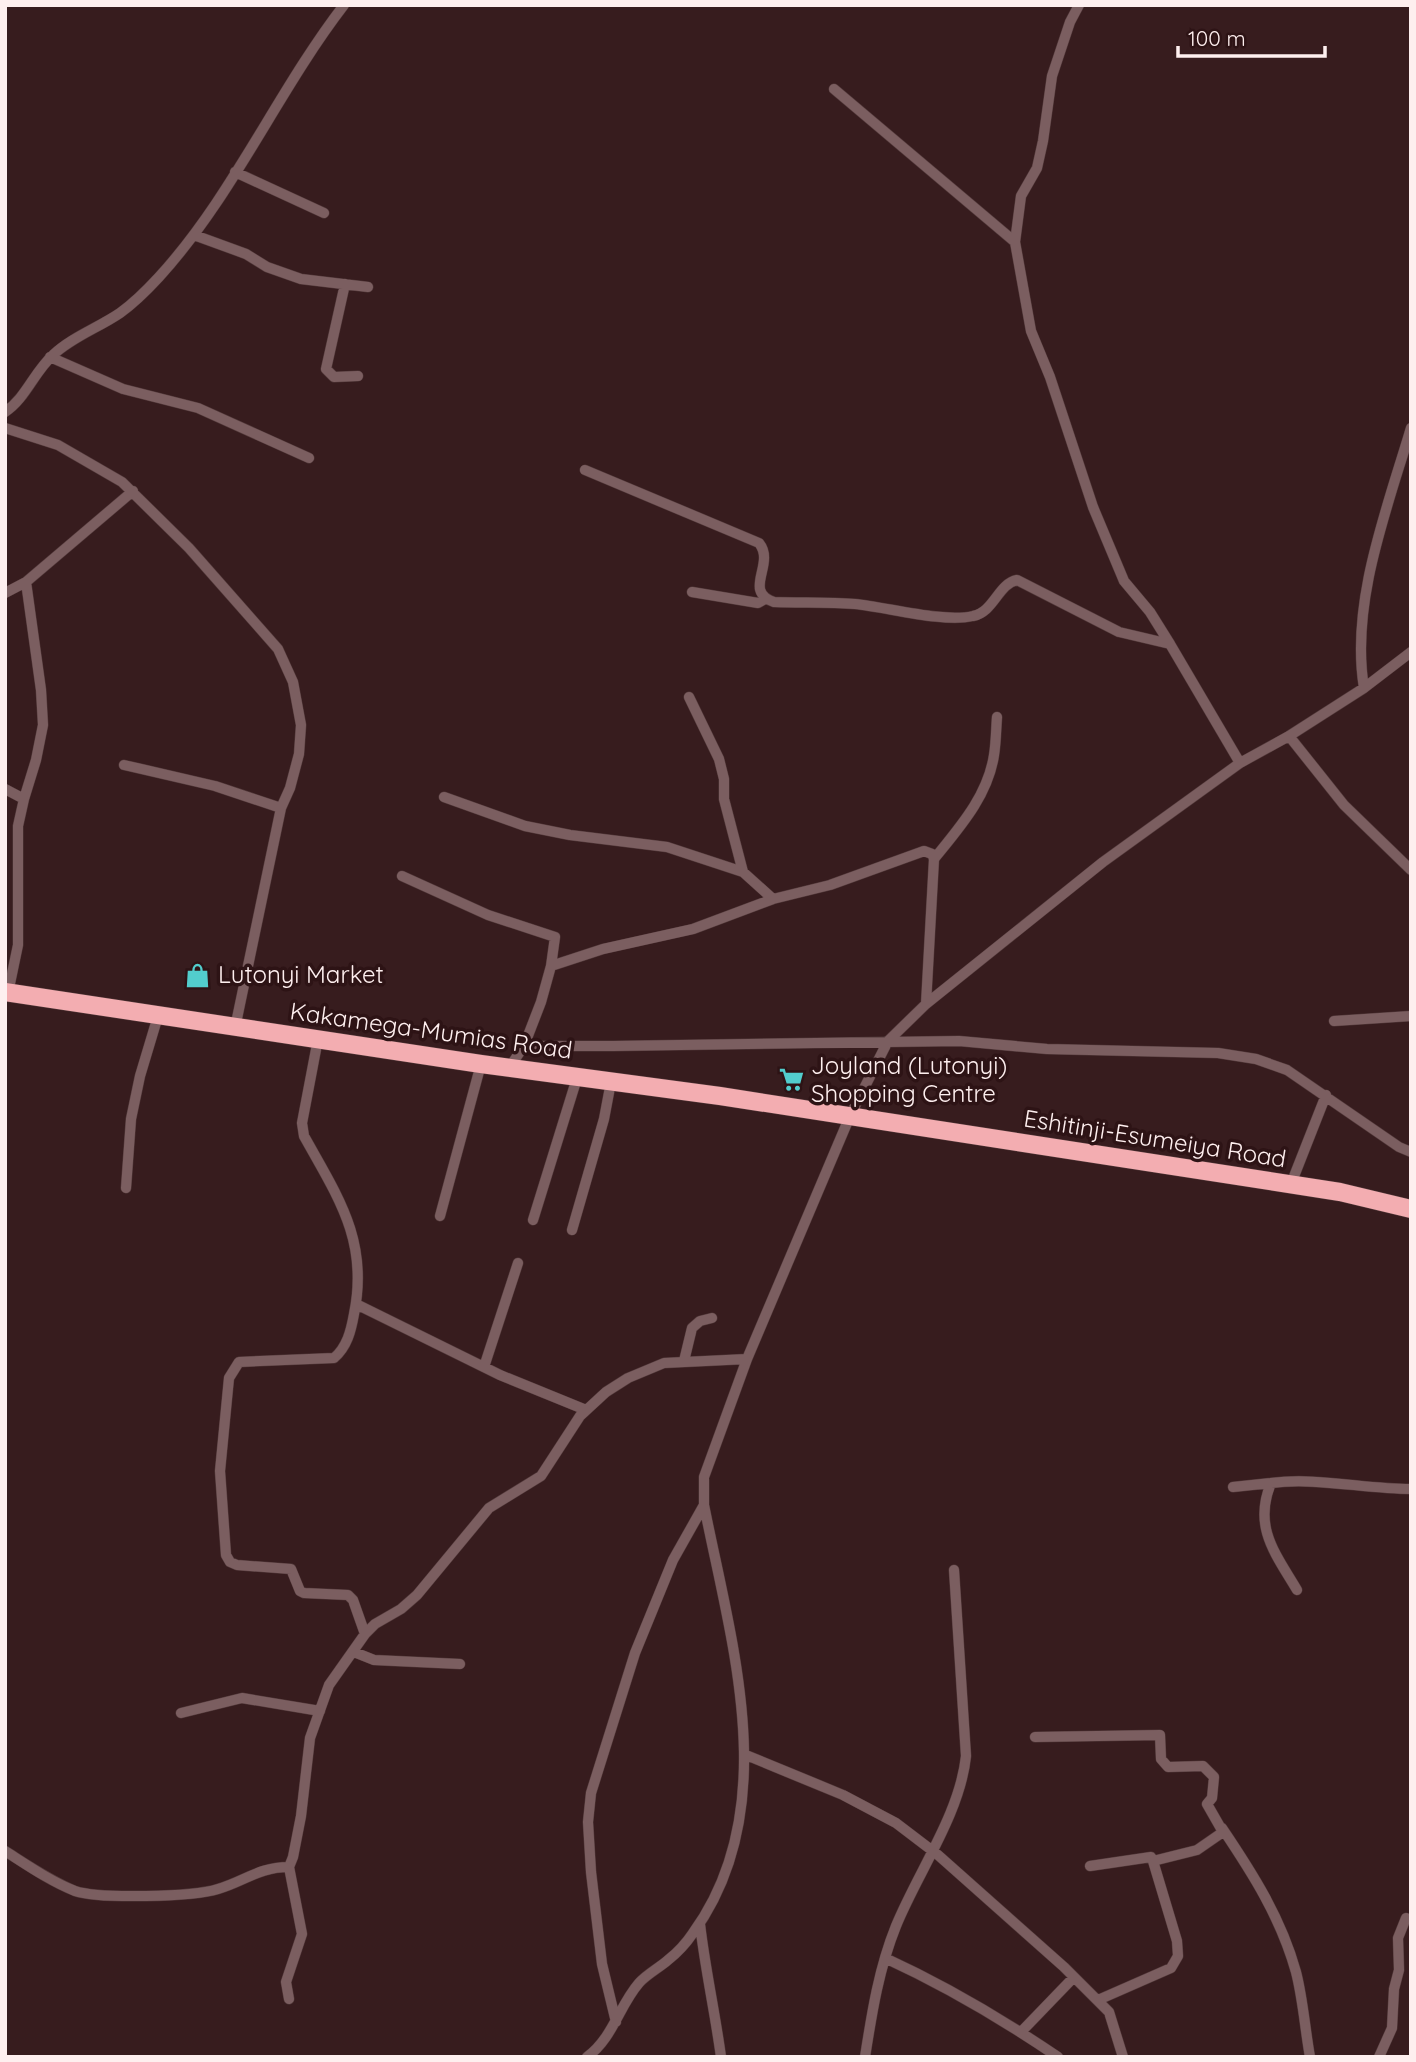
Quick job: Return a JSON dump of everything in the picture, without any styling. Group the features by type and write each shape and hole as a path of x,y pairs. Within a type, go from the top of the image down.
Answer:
{"highway":[{"name":"Kakamega-Mumias Road","path":"6,993 850,1116"},
{"name":"Eshitinji-Esumeiya Road","path":"850,1116 1340,1192 1411,1209"}],"street":[{"path":"5,412 19,399 50,357 68,341 120,313 139,297 194,235 323,33 344,5"},
{"path":"1080,5 1070,22 1052,76 1037,168 1021,196 1015,242 1031,331 1050,377 1093,507 1124,581 1150,612 1171,644 1240,763"},
{"path":"834,89 1015,242"},
{"path":"235,172 324,213"},
{"path":"194,235 246,254 267,267 301,279 368,287"},
{"path":"345,284 327,369 336,377 358,376"},
{"path":"50,357 123,389 198,408 309,458"},
{"path":"5,428 58,445 133,491 189,548 263,631 278,649 293,682 301,725 299,754 290,788 281,807 235,1028"},
{"path":"1364,688 1359,659 1369,574 1411,428"},
{"path":"585,470 759,543 765,550 765,558 759,587 765,599 774,602 856,604 961,618 984,613 1007,584 1017,580 1119,632 1171,644"},
{"path":"5,593 26,582 133,491"},
{"path":"6,993 18,944 17,842 24,799 43,725 41,690 26,582"},
{"path":"692,592 758,603 765,599"},
{"path":"587,2057 603,2041 639,1983 671,1959 700,1923 723,1878 732,1852 739,1819 746,1755 744,1715 704,1505 704,1477 747,1359 850,1116 888,1041 926,1004 1103,862 1240,763 1289,736 1364,688 1411,652"},
{"path":"689,697 719,759 724,779 724,799 743,872"},
{"path":"934,859 971,811 986,784 994,757 997,717"},
{"path":"1289,736 1345,805 1411,870"},
{"path":"124,765 215,786 281,807"},
{"path":"5,789 24,799"},
{"path":"444,797 525,826 570,835 667,847 743,872 773,898"},
{"path":"551,965 603,949 693,929 773,898 830,885 918,851 932,854 934,859 926,1004"},
{"path":"402,876 488,915 555,937 541,1002 524,1046 509,1068"},
{"path":"126,1188 131,1119 140,1076 158,1016"},
{"path":"1334,1021 1411,1016"},
{"path":"318,1039 302,1123 304,1136 348,1219 358,1260 356,1304 348,1338 341,1352 334,1358 251,1361 239,1362 234,1366 229,1378 220,1471 226,1525 226,1555 230,1562 247,1566 289,1568 300,1591 309,1595 348,1595 353,1600 365,1634"},
{"path":"524,1046 959,1041 1047,1049 1218,1053 1256,1059 1287,1070 1399,1147 1411,1152"},
{"path":"440,1216 481,1064"},
{"path":"533,1220 577,1077"},
{"path":"572,1230 604,1119 611,1082"},
{"path":"1291,1185 1326,1095"},
{"path":"484,1367 518,1263"},
{"path":"356,1304 484,1367 586,1410"},
{"path":"684,1361 692,1328 701,1321 712,1318"},
{"path":"289,1999 286,1982 302,1934 289,1867 301,1816 310,1738 329,1685 365,1634 385,1616 401,1609 417,1595 489,1508 541,1476 586,1410 606,1392 636,1374 664,1363 747,1359"},
{"path":"1234,1487 1289,1481 1411,1489"},
{"path":"1271,1483 1264,1502 1263,1521 1271,1547 1297,1590"},
{"path":"616,2022 601,1964 592,1885 588,1822 591,1793 635,1653 673,1560 704,1505"},
{"path":"865,2057 878,1979 896,1925 933,1850 964,1771 966,1756 954,1570"},
{"path":"354,1652 374,1660 460,1664"},
{"path":"181,1713 242,1698 320,1712"},
{"path":"1035,1737 1160,1735 1161,1759 1168,1767 1203,1766 1214,1777 1212,1798 1208,1804 1259,1883 1279,1923 1296,1973 1310,2057"},
{"path":"746,1755 843,1795 896,1823 933,1850 1098,2000 1113,2019 1123,2057"},
{"path":"1153,1861 1196,1850 1223,1832 1222,1828"},
{"path":"5,1851 57,1883 78,1892 103,1895 194,1894 219,1889 272,1867 289,1867"},
{"path":"1090,1867 1151,1857 1177,1941 1178,1956 1171,1968 1098,2000"},
{"path":"1379,2057 1392,2028 1394,1989 1399,1970 1398,1938 1406,1918"},
{"path":"700,1923 706,1975 721,2057"},
{"path":"885,1958 931,1979 1058,2057"},
{"path":"1021,2032 1074,1977"}],"place":[{"name":"Lutonyi Market","path":"198,975"},
{"name":"Joyland (Lutonyi) Shopping Centre","path":"791,1080"}]}
